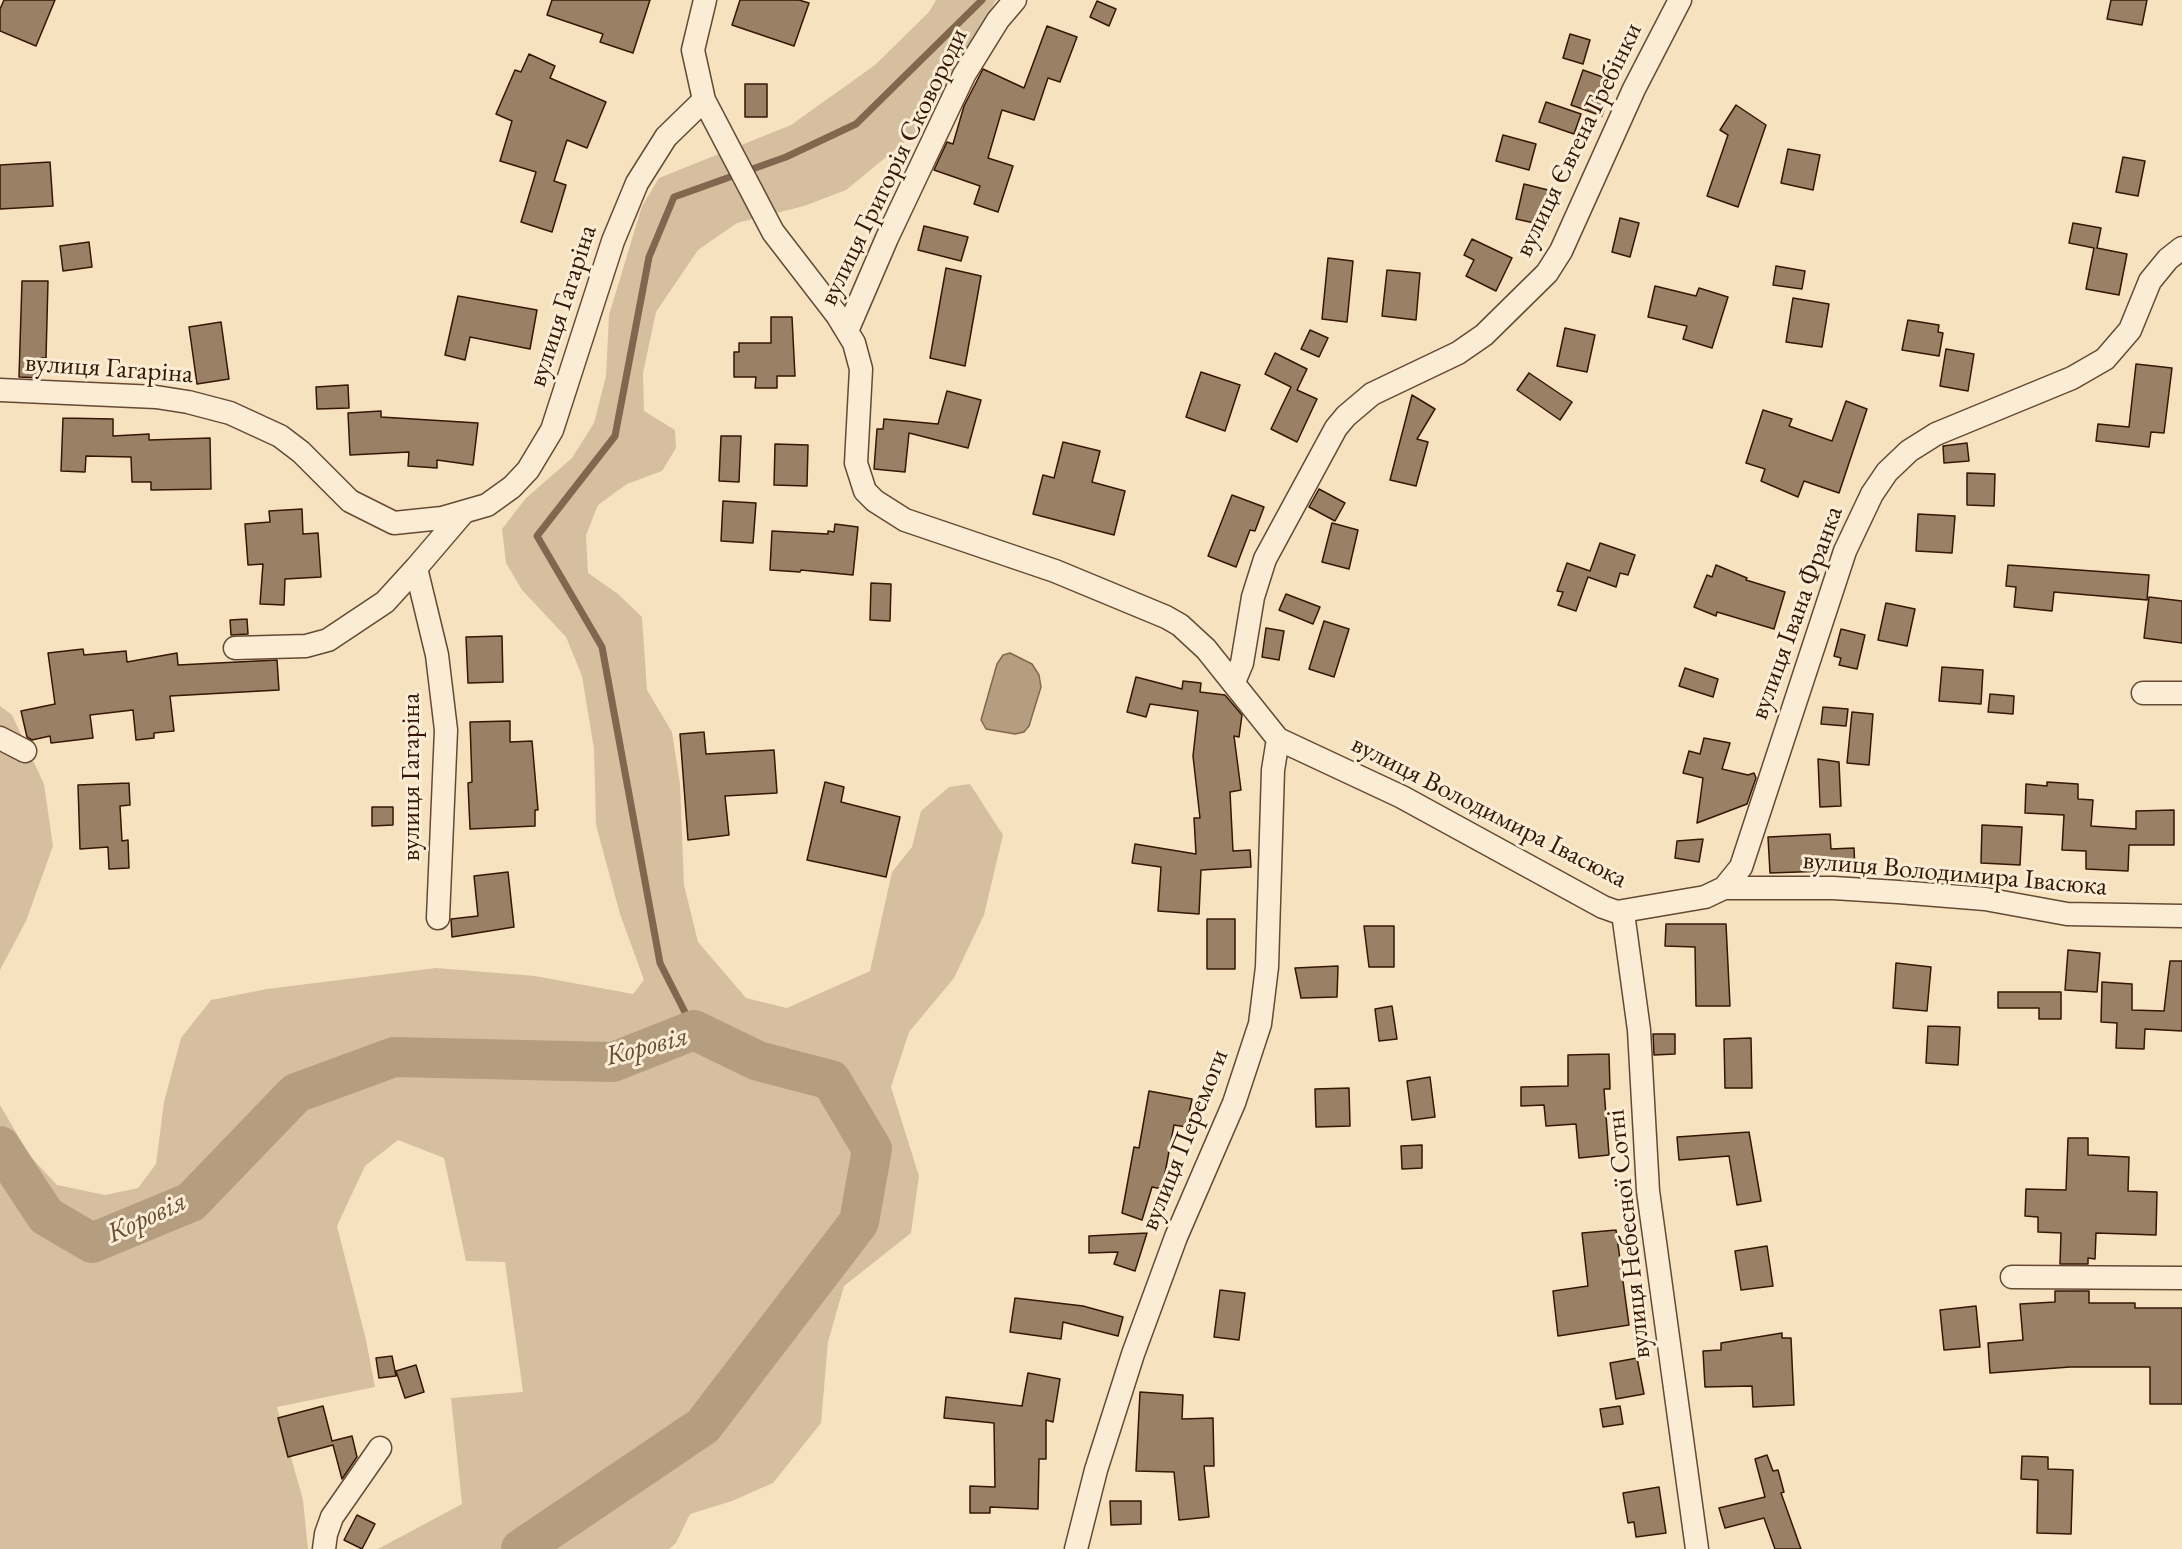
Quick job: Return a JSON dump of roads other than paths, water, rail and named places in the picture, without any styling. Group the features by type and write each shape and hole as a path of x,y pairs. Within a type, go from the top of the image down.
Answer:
{"street":[{"path":"705,0 693,50 704,100 773,232 847,330 859,356 861,369 856,450 859,477 866,490 875,501 905,520 1055,571 1166,617 1199,642 1234,682 1278,739"},
{"name":"вулиця Григорія Сковороди","path":"847,330 887,238 964,75 998,20 1015,0"},
{"name":"вулиця Євгена Гребінки","path":"1234,682 1242,663 1253,597 1265,559 1336,428 1372,394 1458,353 1484,335 1547,273 1561,251 1634,89 1680,0"},
{"name":"вулиця Гагаріна","path":"0,390 156,397 209,406 244,418 280,436 301,452 350,501 387,521 408,524 463,513 487,505 512,487 528,470 546,441 556,421 613,241 638,183 666,137 704,100"},
{"name":"вулиця Івана Франка","path":"1719,891 1736,876 1745,857 1845,551 1872,494 1887,472 1914,447 1936,434 2072,378 2105,359 2130,330 2150,281 2168,259 2182,248"},
{"name":"вулиця Гагаріна","path":"438,918 446,730 437,655 416,568 463,513"},
{"path":"235,648 306,646 328,640 385,602 416,568"},
{"path":"2143,693 2182,693"},
{"path":"0,738 25,752"},
{"name":"вулиця Володимира Івасюка","path":"1278,739 1402,797 1603,907 1623,913 1651,904 1719,891 1898,892 1985,899 2067,914 2182,916"},
{"name":"вулиця Перемоги","path":"1076,1549 1096,1470 1133,1354 1176,1237 1234,1103 1260,1024 1267,968 1273,770 1278,739"},
{"name":"вулиця Небесної Сотні","path":"1623,913 1639,1030 1648,1191 1697,1549"},
{"path":"2012,1277 2182,1278"},
{"path":"324,1549 332,1517 381,1448"}],"waterway":[{"path":"694,1030 660,963 602,647 537,536 615,436 649,257 674,197 786,157 856,124 982,0"},
{"name":"Коровія","path":"0,1146 46,1216 92,1243 191,1202 296,1093 394,1057 613,1062 694,1030 758,1061 831,1080 872,1149 859,1222 703,1426 521,1549"}]}
